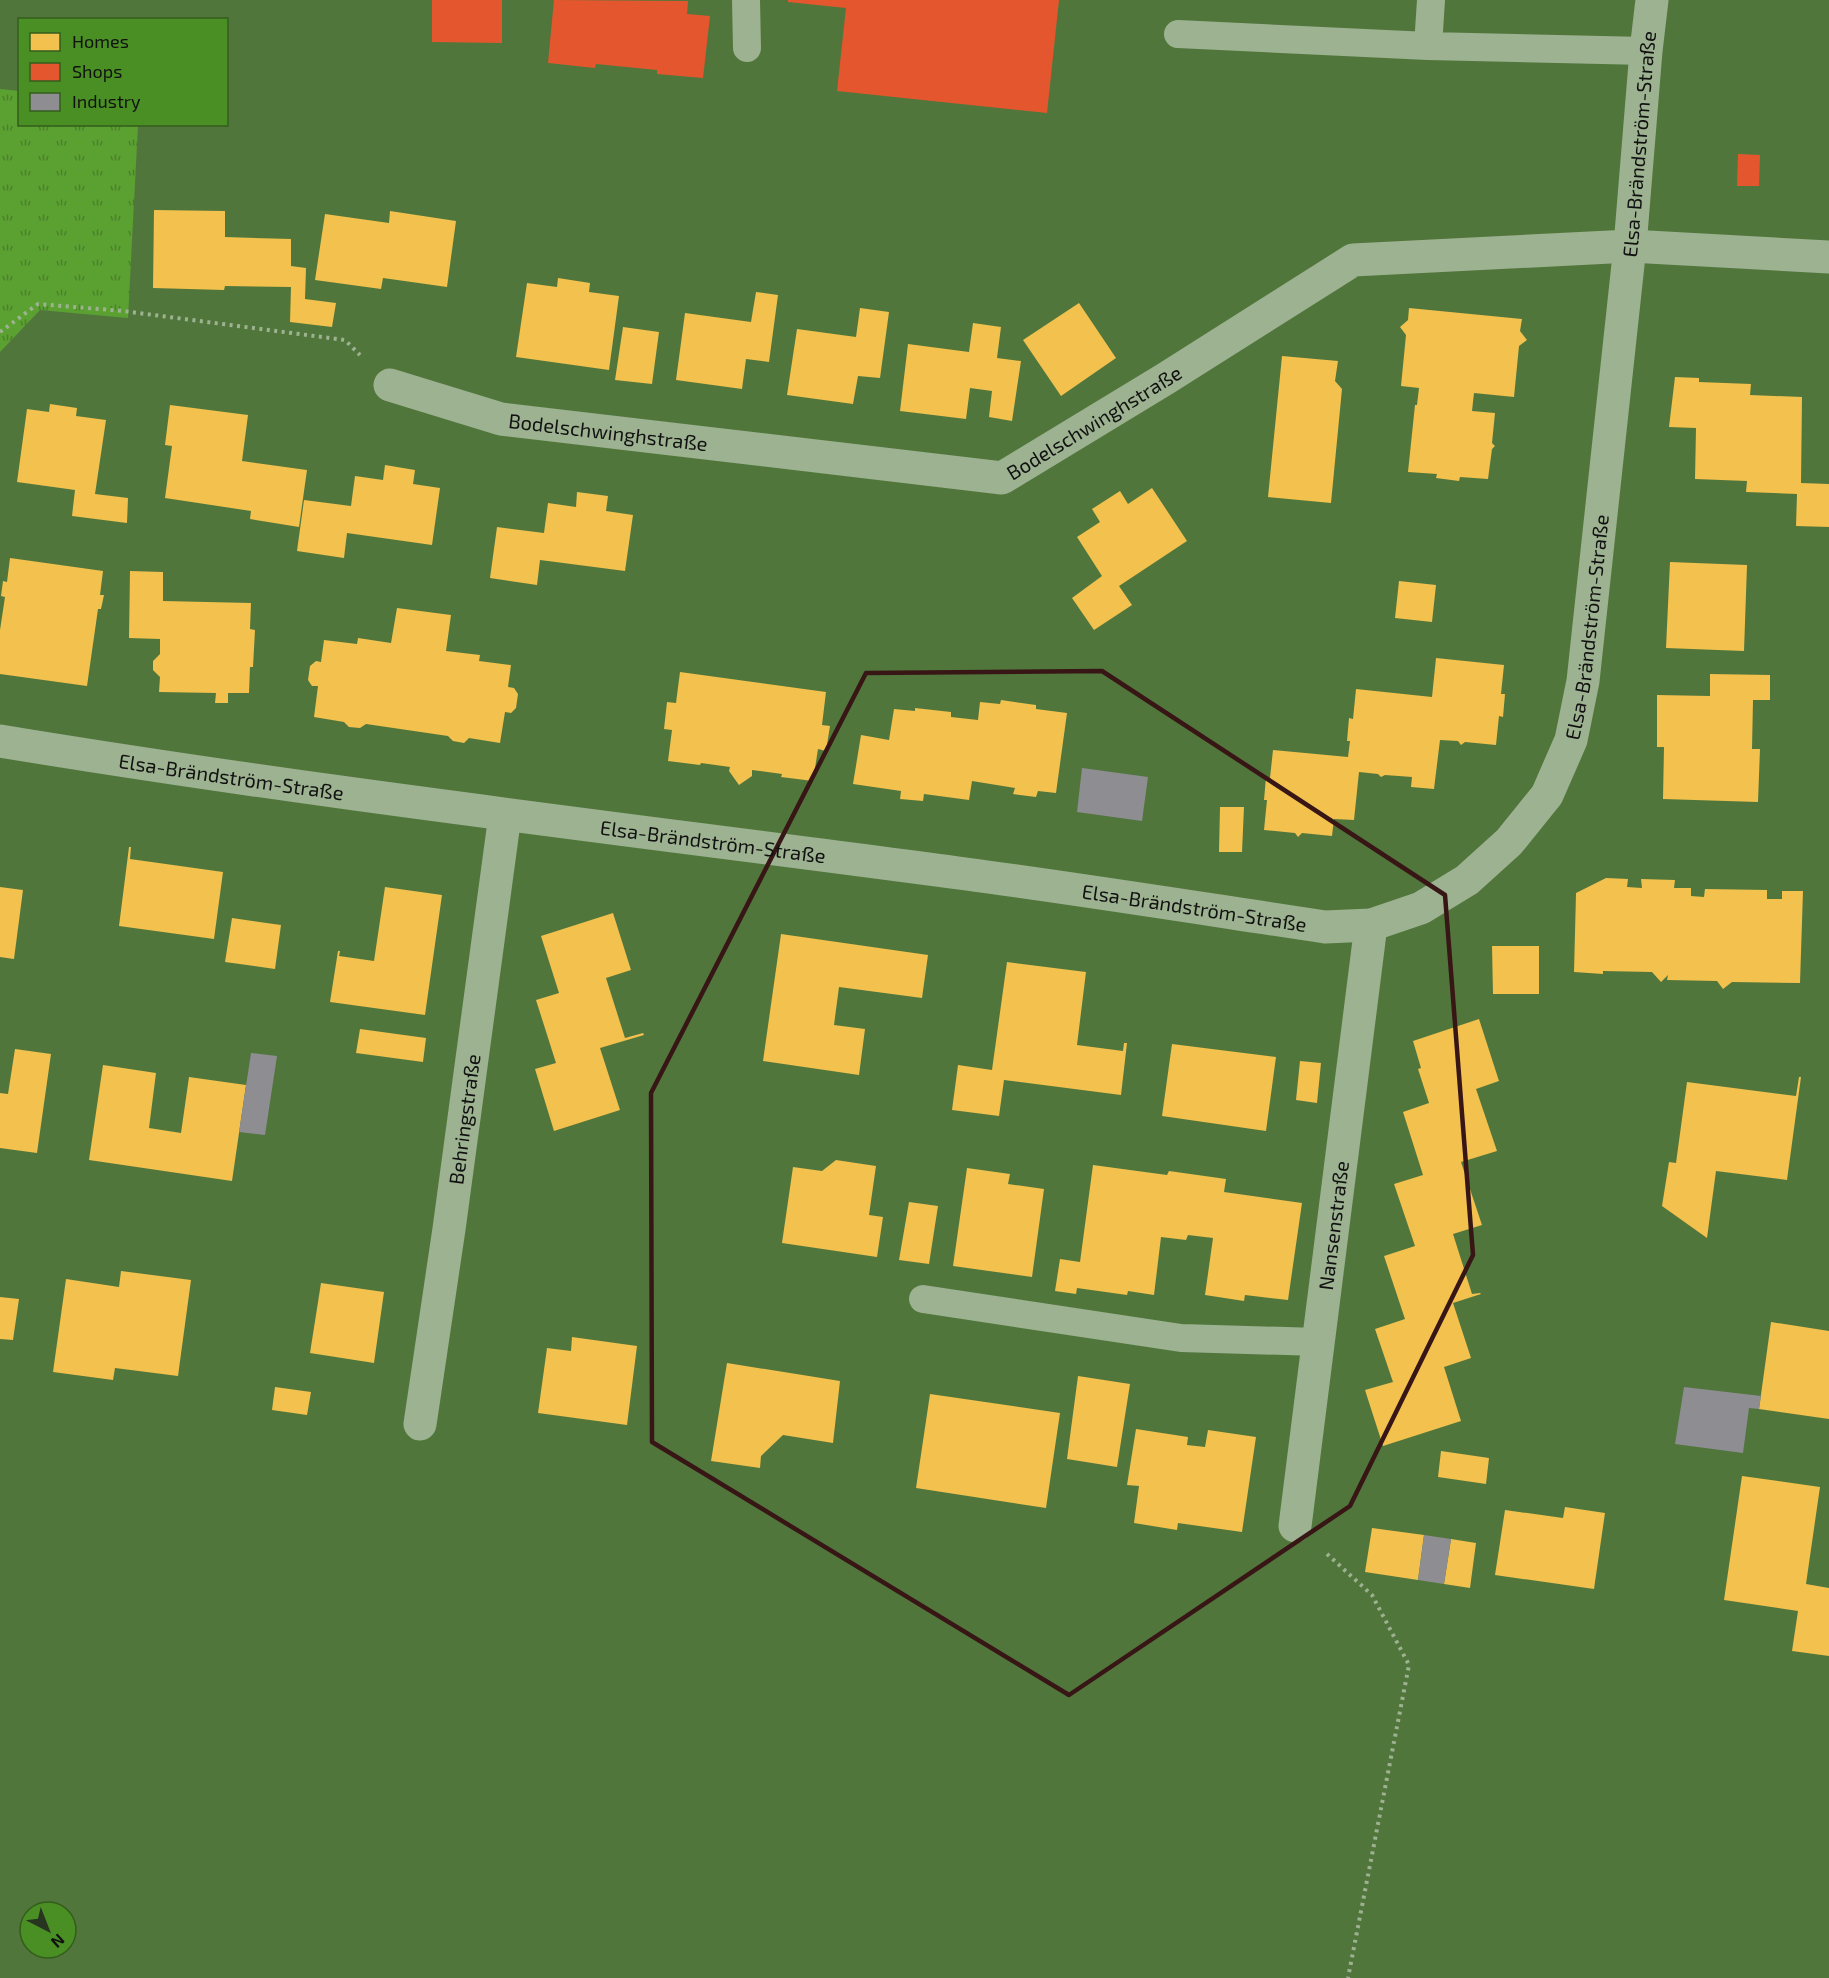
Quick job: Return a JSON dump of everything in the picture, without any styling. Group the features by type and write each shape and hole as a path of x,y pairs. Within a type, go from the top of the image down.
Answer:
{"street":[{"name":"Elsa-Brändström-Straße","path":"0,741 106,759 505,815 969,874 1325,927 1371,925 1421,908 1467,880 1509,842 1547,795 1571,740 1583,681 1630,246 1652,0"},
{"name":"Bodelschwinghstraße","path":"390,385 501,419 1002,478 1165,379 1353,260 1630,246 1829,257"},
{"name":"Behringstraße","path":"420,1424 505,815"},
{"name":"Nansenstraße","path":"1295,1526 1371,925"}],"lane":[{"path":"746,0 747,48"},
{"path":"1428,46 1431,0"},
{"path":"1178,34 1428,46 1646,51"},
{"path":"923,1299 1181,1338 1319,1342"}],"path":[{"path":"0,332 38,304 123,311 345,340 390,385"},
{"path":"1295,1526 1372,1595 1409,1665 1348,1978"}],"highlighted area":[{"path":"1102,671 1445,895 1473,1255 1350,1506 1069,1695 652,1442 651,1093 866,673"}],"green space":[{"path":"0,89 18,91 18,126 138,126 128,318 40,310 0,352"}],"building: Homes":[{"path":"154,210 225,211 225,237 291,239 291,266 306,268 305,299 336,303 332,327 290,322 291,287 225,286 224,290 153,288"},
{"path":"390,211 456,221 447,287 383,278 381,289 315,280 325,214 389,223"},
{"path":"558,278 590,283 589,292 619,296 609,370 516,357 527,283 557,287"},
{"path":"756,292 778,295 769,362 746,359 742,389 676,380 685,313 751,322"},
{"path":"1079,303 1116,358 1061,396 1023,340"},
{"path":"860,308 889,312 880,378 858,376 853,404 787,395 797,329 856,337"},
{"path":"1409,308 1522,319 1520,331 1527,340 1519,346 1514,397 1474,393 1472,411 1495,413 1492,443 1495,446 1492,449 1488,479 1460,477 1459,481 1436,478 1437,474 1408,472 1419,388 1401,386 1406,335 1400,327 1408,320"},
{"path":"973,323 1001,327 997,358 1021,361 1012,421 989,417 992,391 970,388 966,419 900,411 908,344 969,352"},
{"path":"623,327 659,332 652,384 615,380"},
{"path":"1282,356 1338,361 1335,381 1342,389 1331,503 1268,497"},
{"path":"1675,377 1699,378 1699,382 1751,384 1750,395 1802,397 1801,483 1829,484 1829,527 1796,526 1797,494 1746,492 1747,481 1695,479 1696,428 1669,427"},
{"path":"50,404 77,408 76,416 106,420 95,494 128,498 127,523 72,516 75,490 17,482 27,409 49,412"},
{"path":"170,405 248,415 242,461 307,470 299,527 250,519 251,511 165,498 172,446 165,445"},
{"path":"385,465 415,470 413,484 440,488 432,545 347,533 344,558 297,551 304,500 351,506 355,476 383,480"},
{"path":"1152,488 1187,541 1119,586 1132,605 1094,630 1072,598 1102,576 1077,537 1100,522 1092,509 1120,491 1128,504"},
{"path":"577,492 608,496 606,511 633,515 625,571 540,560 537,585 490,578 497,527 544,533 548,503 576,507"},
{"path":"10,558 103,571 100,595 104,595 101,609 98,609 87,686 0,674 0,630 5,597 1,596 3,581 7,582"},
{"path":"1670,562 1747,565 1744,651 1666,648"},
{"path":"130,571 163,572 163,601 251,603 250,629 255,630 249,693 228,693 228,703 215,703 216,693 159,692 160,677 153,670 153,661 160,654 160,639 129,638"},
{"path":"1399,581 1436,585 1432,622 1395,618"},
{"path":"397,608 451,615 446,651 480,655 479,661 511,665 508,687 514,688 518,694 516,708 511,713 505,712 500,743 469,738 464,743 453,741 448,736 366,724 360,728 349,727 344,722 314,717 318,686 312,686 308,680 310,666 316,661 321,662 324,640 357,644 358,638 391,643"},
{"path":"1436,658 1504,665 1501,694 1505,694 1503,717 1499,716 1496,745 1465,742 1461,745 1458,741 1440,740 1434,789 1411,787 1412,777 1385,775 1381,777 1378,774 1359,772 1354,820 1334,819 1332,836 1302,833 1298,837 1295,833 1264,830 1267,800 1264,800 1266,777 1270,778 1273,750 1348,757 1349,718 1353,719 1356,689 1432,697"},
{"path":"680,672 826,692 822,725 830,726 826,751 818,749 813,781 752,770 752,776 739,785 729,771 730,767 668,761 672,730 664,729 667,702 676,703"},
{"path":"1710,674 1770,675 1770,700 1753,700 1752,749 1760,749 1758,802 1663,799 1664,747 1657,747 1657,695 1710,696"},
{"path":"1001,700 1036,705 1036,709 1067,713 1056,793 1038,791 1036,797 1013,794 1015,788 972,781 969,800 924,794 923,801 900,799 901,791 853,784 861,735 889,740 894,709 915,711 915,708 951,712 951,717 978,720 980,702 1000,704"},
{"path":"1220,807 1244,807 1242,852 1219,852"},
{"path":"129,847 131,847 130,859 223,872 214,939 119,926"},
{"path":"1606,878 1628,879 1627,887 1642,888 1641,879 1675,880 1674,888 1691,888 1691,896 1704,897 1705,889 1767,890 1767,899 1782,899 1782,891 1803,891 1800,983 1732,982 1723,989 1717,981 1667,980 1668,975 1661,982 1652,972 1603,971 1603,974 1574,972 1576,893"},
{"path":"0,887 23,890 14,959 0,957"},
{"path":"385,887 442,895 425,1015 330,1002 338,951 340,951 339,956 374,961"},
{"path":"613,913 631,970 606,978 625,1038 643,1033 644,1035 600,1048 620,1110 554,1131 535,1069 556,1063 536,1000 559,993 541,936"},
{"path":"232,918 281,925 275,969 225,962"},
{"path":"781,934 928,955 922,998 839,987 834,1025 865,1029 859,1075 763,1061"},
{"path":"1492,946 1539,946 1539,994 1493,994"},
{"path":"1007,962 1086,972 1077,1045 1123,1051 1124,1043 1127,1043 1121,1095 1004,1080 999,1116 952,1110 958,1065 992,1070"},
{"path":"1479,1019 1499,1081 1476,1089 1497,1151 1461,1162 1482,1225 1453,1234 1472,1294 1481,1294 1453,1303 1471,1358 1444,1367 1461,1421 1383,1446 1365,1390 1393,1382 1375,1329 1405,1319 1384,1256 1415,1246 1394,1184 1423,1175 1403,1112 1429,1103 1418,1069 1421,1068 1413,1041"},
{"path":"360,1029 426,1038 423,1062 356,1053"},
{"path":"1172,1044 1276,1057 1266,1131 1162,1116"},
{"path":"15,1049 51,1054 37,1153 0,1148 0,1093 8,1094"},
{"path":"1300,1061 1321,1063 1317,1103 1296,1100"},
{"path":"103,1065 156,1073 149,1128 181,1133 189,1077 246,1085 232,1181 89,1160"},
{"path":"1799,1077 1801,1077 1787,1180 1716,1171 1707,1238 1662,1206 1669,1162 1676,1163 1687,1082 1796,1096"},
{"path":"836,1160 876,1166 869,1215 883,1217 877,1257 782,1243 793,1167 822,1171"},
{"path":"1093,1165 1167,1175 1169,1171 1226,1179 1224,1192 1302,1203 1288,1300 1245,1295 1244,1301 1205,1295 1213,1238 1188,1235 1186,1240 1161,1237 1154,1295 1128,1291 1127,1295 1077,1288 1076,1294 1055,1291 1060,1259 1080,1262"},
{"path":"967,1168 1010,1174 1008,1184 1044,1189 1032,1277 953,1266"},
{"path":"909,1202 938,1206 929,1264 899,1260"},
{"path":"121,1271 191,1280 178,1376 115,1368 113,1380 53,1372 66,1279 119,1287"},
{"path":"321,1283 384,1292 374,1363 310,1353"},
{"path":"0,1297 19,1299 13,1340 0,1339"},
{"path":"1771,1322 1829,1331 1829,1419 1759,1409"},
{"path":"572,1337 637,1346 627,1425 538,1413 547,1348 571,1351"},
{"path":"727,1363 840,1381 833,1443 783,1435 761,1456 760,1468 711,1461"},
{"path":"1078,1376 1130,1384 1117,1467 1067,1459"},
{"path":"275,1387 311,1392 307,1415 272,1410"},
{"path":"930,1394 1060,1413 1046,1508 916,1488"},
{"path":"1136,1429 1188,1437 1187,1445 1205,1447 1208,1430 1256,1437 1242,1532 1178,1523 1177,1530 1134,1523 1139,1486 1127,1485"},
{"path":"1441,1451 1489,1458 1486,1484 1438,1477"},
{"path":"1742,1476 1820,1487 1806,1584 1829,1588 1829,1656 1792,1651 1798,1611 1724,1600"},
{"path":"1565,1507 1605,1513 1594,1589 1495,1575 1505,1510 1563,1518"},
{"path":"1372,1528 1424,1535 1418,1580 1365,1572"},
{"path":"1451,1539 1476,1543 1470,1588 1444,1584"}],"building: Shops":[{"path":"432,0 502,0 502,43 432,42"},
{"path":"554,0 688,1 687,14 710,16 703,78 657,74 657,70 596,64 595,68 548,63"},
{"path":"788,0 1059,0 1047,113 837,91 846,8 788,2"},
{"path":"1738,154 1760,155 1759,186 1737,186"}],"building: Industry":[{"path":"1082,768 1148,777 1142,821 1077,812"},
{"path":"251,1053 277,1056 265,1135 239,1132"},
{"path":"1684,1387 1761,1396 1759,1409 1749,1408 1743,1453 1675,1444"},
{"path":"1424,1535 1451,1539 1444,1584 1418,1580"}]}
